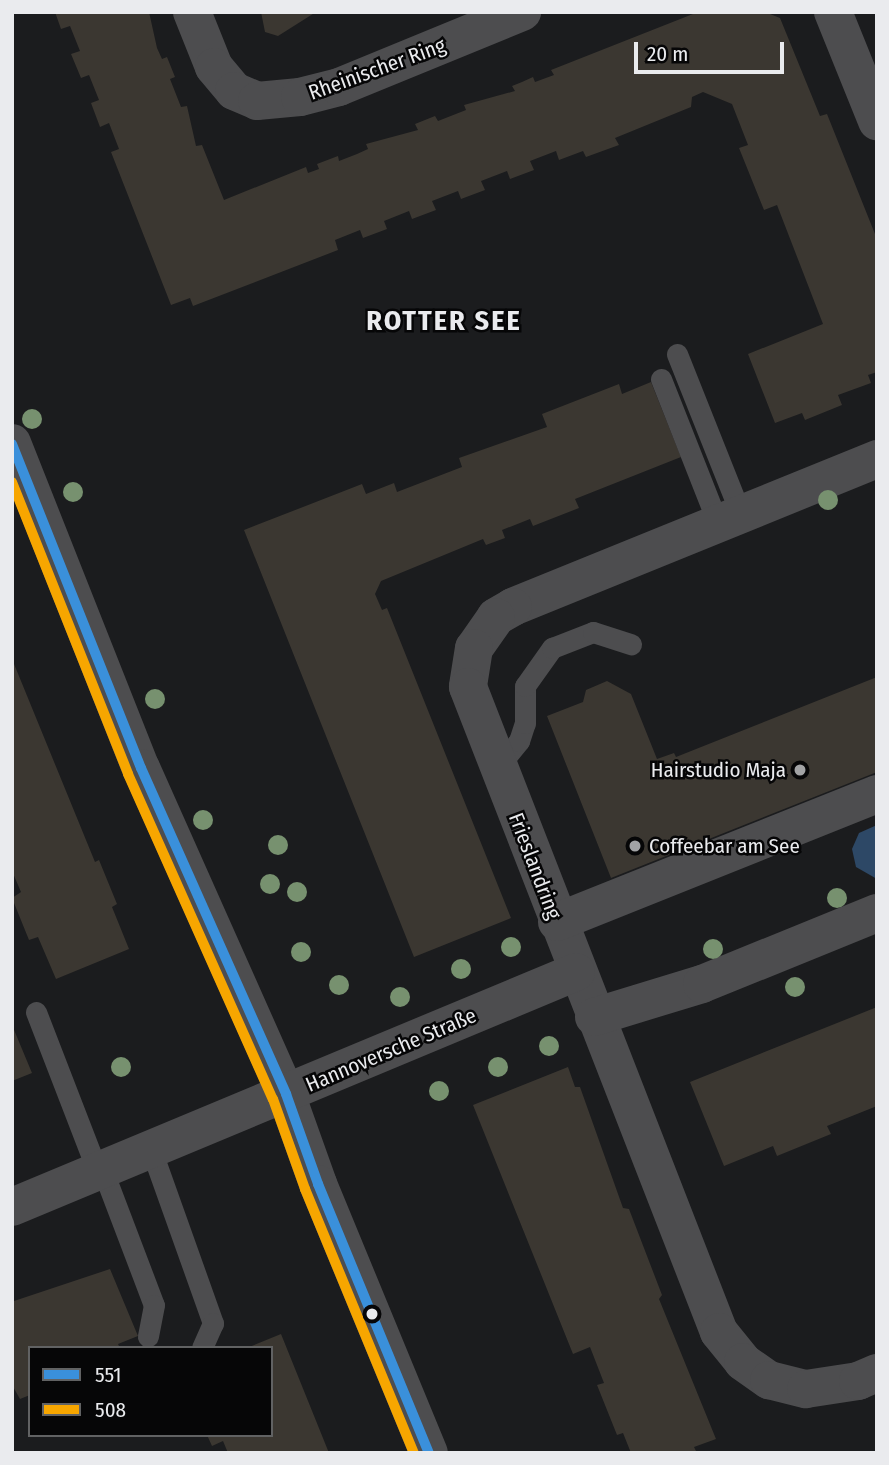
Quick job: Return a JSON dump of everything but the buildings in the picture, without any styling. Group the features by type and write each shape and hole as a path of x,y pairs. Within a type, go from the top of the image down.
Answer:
{"street":[{"name":"Rheinischer Ring","path":"192,12 214,66 234,91 257,101 300,97 340,86 522,12"},
{"path":"833,12 877,121"},
{"path":"12,443 141,768 286,1094 318,1184 429,1453"},
{"name":"Frieslandring","path":"877,459 551,589 496,617 474,648 468,687 576,972 719,1332 743,1362 769,1380 806,1389 858,1381 877,1373"},
{"path":"557,922 877,794"},
{"path":"594,1017 702,984 877,913"},
{"name":"Hannoversche Straße","path":"12,1207 152,1152 576,972"}],"lane":[{"path":"677,354 729,517"},
{"path":"661,379 729,517"},
{"path":"497,768 519,741 525,723 525,686 552,648 593,632 631,643"},
{"path":"36,1012 154,1305 148,1336"},
{"path":"152,1152 213,1323 203,1346"}],"water":[{"path":"877,825 877,879 856,867 852,849 859,833"}],"transit line":[{"name":"551","path":"12,444 141,768 286,1094 318,1184 429,1453"},
{"name":"508","path":"12,482 128,774 273,1099 305,1189 414,1453"}],"place":[{"name":"Hairstudio Maja","path":"800,770"},
{"name":"Coffeebar am See","path":"635,846"}],"district":[{"name":"ROTTER SEE","path":"444,321"}]}
